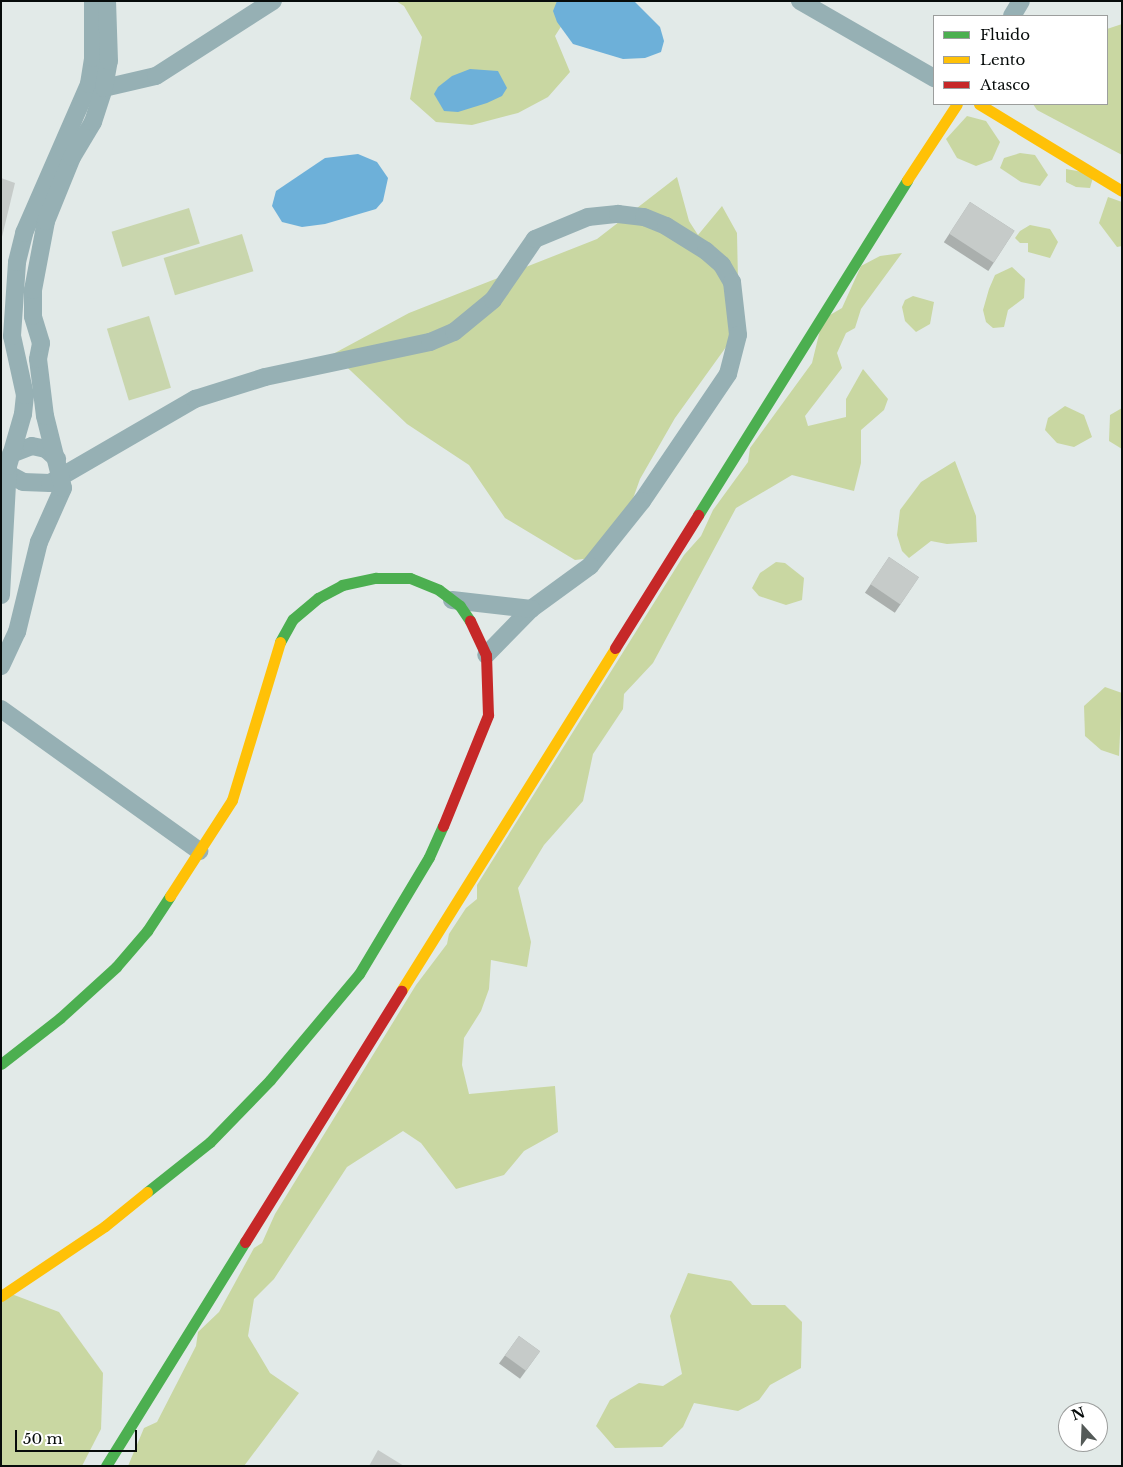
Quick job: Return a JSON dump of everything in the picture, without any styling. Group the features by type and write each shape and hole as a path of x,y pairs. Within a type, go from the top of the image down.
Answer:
{"street":[{"path":"1,666 17,632 39,542 61,497 62,478 45,416 38,359 41,343 37,331 33,290 42,234 72,158 93,122 96,86 92,1"},
{"path":"1,595 7,473 10,454 24,405 23,379 12,334 14,287 24,233 109,62 107,1"},
{"path":"96,86 156,76 273,1"},
{"path":"800,1 933,77"},
{"path":"1013,15 1022,1"},
{"path":"106,1466 877,225 956,105"},
{"path":"981,105 1122,191"},
{"path":"7,473 33,484 62,478 172,410 196,399 265,377 402,350 454,332 493,300 535,239 588,216 618,214 644,217 666,226 706,251 722,265 732,282 738,335 728,374 642,501 590,566 531,609 486,655"},
{"path":"12,334 23,329 37,331"},
{"path":"18,360 38,359"},
{"path":"10,454 32,446 46,449 57,459"},
{"path":"1,1064 60,1018 116,967 147,932 232,800 262,709 281,638 293,619 318,598 342,585 376,578 410,578 439,590 452,600 473,625 486,655 488,715 465,778 429,857 359,974 270,1080 210,1142 105,1226 1,1296"},
{"path":"452,600 531,609"},
{"path":"1,709 199,851"}],"green space":[{"path":"396,1 624,1 567,17 555,36 570,72 548,97 518,113 472,125 436,122 410,99 422,37 404,6"},
{"path":"1122,24 1122,155 1037,110 1034,105 1108,105 1108,29"},
{"path":"967,116 986,121 1000,142 992,160 976,166 957,158 946,139"},
{"path":"1020,153 1035,155 1048,175 1040,186 1021,182 1000,168 1004,158"},
{"path":"1066,169 1094,174 1090,188 1076,187 1066,182"},
{"path":"677,177 689,221 698,235 722,206 737,233 739,329 675,418 640,479 625,521 600,557 575,560 505,518 469,465 407,424 333,354 409,313 597,239"},
{"path":"1108,197 1122,202 1122,246 1117,247 1099,223"},
{"path":"189,208 200,243 122,267 112,232"},
{"path":"1030,225 1050,229 1058,242 1050,258 1028,252 1028,243 1020,243 1015,238 1020,231"},
{"path":"242,234 253,271 175,295 164,258"},
{"path":"902,253 861,309 855,328 846,333 837,353 842,368 805,416 808,426 846,417 846,399 863,369 888,399 884,410 861,430 861,463 854,491 792,475 736,508 653,663 624,694 623,709 593,754 583,801 544,845 518,888 531,942 527,967 491,960 489,989 481,1011 464,1038 462,1065 469,1094 555,1086 558,1132 524,1151 504,1175 456,1189 421,1143 403,1131 347,1167 274,1279 254,1299 248,1336 270,1373 299,1393 244,1466 128,1466 144,1428 157,1422 196,1346 198,1332 219,1312 254,1248 262,1243 275,1214 416,985 447,944 449,934 466,908 477,899 477,885 684,555 701,536 713,510 748,462 750,448 812,363 820,330 830,315 842,308 861,266 880,256"},
{"path":"1012,267 1025,279 1024,298 1008,310 1004,327 993,328 986,322 983,310 989,289 995,275"},
{"path":"913,296 934,302 930,324 916,332 905,321 902,307 905,300"},
{"path":"149,316 171,388 129,401 107,329"},
{"path":"1065,406 1084,415 1092,437 1074,447 1057,443 1045,430 1048,418"},
{"path":"1122,408 1122,449 1109,441 1110,415"},
{"path":"955,461 976,516 977,542 947,544 931,541 909,558 902,551 897,535 900,510 921,482"},
{"path":"776,562 785,563 804,578 802,600 786,605 759,596 752,588 760,573"},
{"path":"1105,687 1122,693 1119,756 1101,750 1085,736 1084,706"},
{"path":"688,1273 731,1281 752,1305 785,1305 802,1322 801,1368 770,1385 759,1400 738,1411 694,1403 683,1427 662,1447 615,1448 596,1426 610,1400 639,1383 663,1386 682,1374 670,1316"},
{"path":"1,1290 59,1312 103,1373 101,1429 82,1466 1,1466"}],"water":[{"path":"557,1 634,1 660,27 664,41 661,52 645,58 623,59 573,44 557,22 553,11"},
{"path":"470,69 498,71 507,88 502,96 487,103 458,112 444,111 434,94 438,87 452,76"},
{"path":"358,154 377,162 388,178 383,201 376,209 325,224 302,227 282,222 272,206 276,191 325,158"}],"building":[{"path":"1,178 15,183 1,241"},
{"path":"970,202 1014,231 994,263 949,234"},
{"path":"889,557 919,577 900,604 871,584"},
{"path":"519,1336 540,1351 526,1371 505,1355"},
{"path":"378,1450 404,1466 369,1466"}],"traffic: fast":[{"path":"698,515 907,180"},
{"path":"280,642 293,619 318,598 342,585 376,578 410,578 439,590 460,606 470,621"},
{"path":"147,1192 210,1142 270,1080 359,974 429,857 443,826"},
{"path":"1,1064 60,1018 116,967 147,931 170,896"},
{"path":"106,1466 245,1242"}],"traffic: slow":[{"path":"907,180 956,105"},
{"path":"981,105 1122,191"},
{"path":"170,896 232,800 280,642"},
{"path":"401,991 615,648"},
{"path":"1,1296 105,1226 147,1192"}],"traffic: jam":[{"path":"615,648 698,515"},
{"path":"443,826 488,715 486,655 470,621"},
{"path":"245,1242 401,991"}]}
